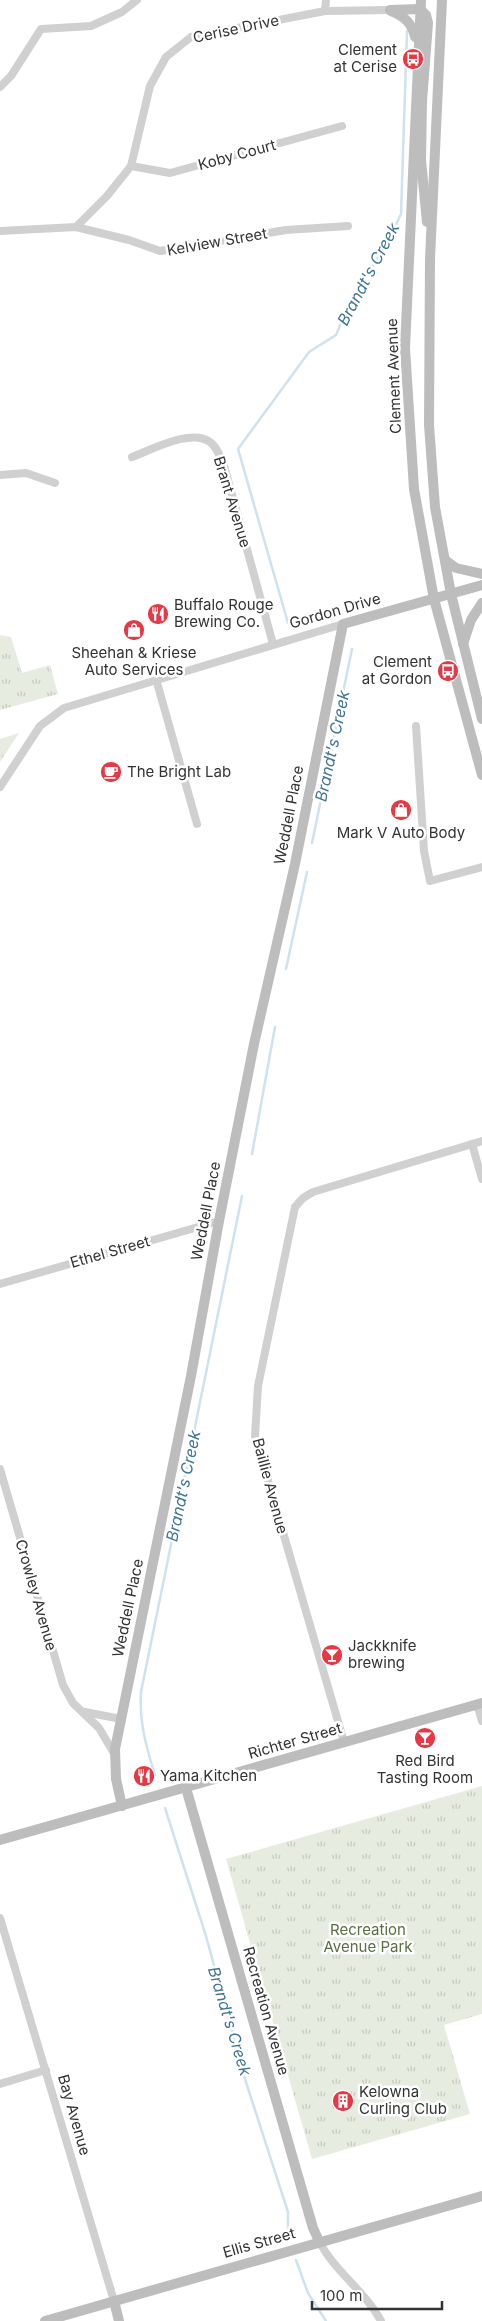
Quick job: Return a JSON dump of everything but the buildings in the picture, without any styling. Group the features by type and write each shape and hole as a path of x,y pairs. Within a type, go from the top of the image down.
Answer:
{"street":[{"path":"0,87 11,76 41,29 91,26 122,12 137,0"},
{"path":"325,11 326,0"},
{"path":"442,0 430,259 429,425 435,507 451,594 482,719"},
{"path":"390,10 420,4 428,23 422,101 421,160 430,259"},
{"name":"Clement Avenue","path":"420,4 405,348 414,489 434,599 482,775"},
{"path":"390,10 408,21 413,28 417,45"},
{"name":"Cerise Drive","path":"76,227 107,196 131,166 150,86 166,56 191,37 325,11 390,10"},
{"name":"Koby Court","path":"131,166 170,173 342,126"},
{"name":"Kelview Street","path":"0,231 76,227 129,240 160,251 286,230 348,226"},
{"name":"Brant Avenue","path":"132,457 190,437 204,438 215,448 225,469 273,644"},
{"path":"0,475 26,473 55,483"},
{"path":"445,560 456,568 482,574"},
{"name":"Gordon Drive","path":"0,787 40,726 55,713 81,702 273,644 482,586"},
{"path":"463,645 471,620 482,603"},
{"name":"Weddell Place","path":"122,1806 116,1779 114,1755 191,1376 219,1221 343,624"},
{"path":"156,679 197,824"},
{"path":"416,726 424,850 430,881 482,866"},
{"name":"Clement Avenue","path":"474,745 482,762"},
{"path":"482,1141 472,1144 482,1178"},
{"name":"Baillie Avenue","path":"344,1742 255,1436 258,1386 295,1207 303,1198 313,1192 472,1144"},
{"name":"Ethel Street","path":"0,1284 219,1221"},
{"name":"Crowley Avenue","path":"0,1469 62,1685 73,1703 85,1712 102,1731 114,1755"},
{"path":"480,1704 482,1721"},
{"name":"Richter Street","path":"0,1840 480,1704"},
{"path":"85,1712 121,1719"},
{"name":"Recreation Avenue","path":"186,1788 319,2242"},
{"name":"Bay Avenue","path":"0,1918 119,2321"},
{"path":"0,2084 46,2070"},
{"name":"Ellis Street","path":"46,2321 482,2196"},
{"path":"319,2242 330,2260 362,2293 381,2321"}],"green space":[{"path":"0,635 11,637 22,673 50,665 58,694 0,710"},
{"path":"19,733 0,762 0,739"},
{"name":"Recreation Avenue Park","path":"482,1786 482,2014 444,2025 470,2114 312,2159 226,1859"}],"waterway":[{"name":"Brandt's Creek","path":"288,623 238,449 309,352 336,335 344,316 401,214 407,31"},
{"name":"Brandt's Creek","path":"312,843 352,649"},
{"name":"Brandt's Creek","path":"286,969 307,872"},
{"name":"Brandt's Creek","path":"252,1154 275,1027"},
{"name":"Brandt's Creek","path":"155,1775 144,1734 141,1692 242,1196"},
{"name":"Brandt's Creek","path":"165,1808 206,1936 244,2076 288,2212 288,2234"},
{"name":"Brandt's Creek","path":"296,2260 308,2293 326,2321"}],"place":[{"name":"Clement at Cerise","path":"413,59"},
{"name":"Buffalo Rouge Brewing Co.","path":"158,614"},
{"name":"Sheehan & Kriese Auto Services","path":"134,630"},
{"name":"Clement at Gordon","path":"448,671"},
{"name":"The Bright Lab","path":"111,772"},
{"name":"Mark V Auto Body","path":"401,810"},
{"name":"Jackknife brewing","path":"332,1655"},
{"name":"Red Bird Tasting Room","path":"425,1738"},
{"name":"Yama Kitchen","path":"144,1776"},
{"name":"Kelowna Curling Club","path":"343,2101"}]}
